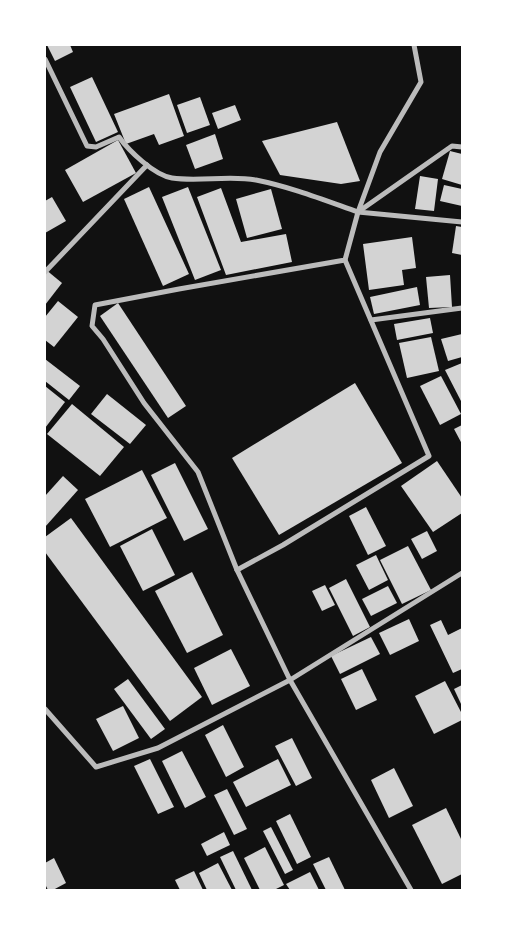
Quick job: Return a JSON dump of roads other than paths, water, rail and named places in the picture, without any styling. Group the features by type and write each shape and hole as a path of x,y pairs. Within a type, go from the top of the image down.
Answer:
{"street":[{"path":"237,570 283,545 429,456 345,260 358,212 380,152 421,82 414,45"},
{"path":"45,59 87,146 96,147 118,137 129,151 147,166 170,178 253,179 287,187 358,212 462,222"},
{"path":"358,212 452,146 462,147"},
{"path":"45,272 147,166"},
{"path":"345,260 179,288 94,306 92,326 103,339 144,403 198,472 237,570 290,680 411,890"},
{"path":"372,320 462,308"},
{"path":"45,709 96,767 158,748 290,680 462,573"}]}
